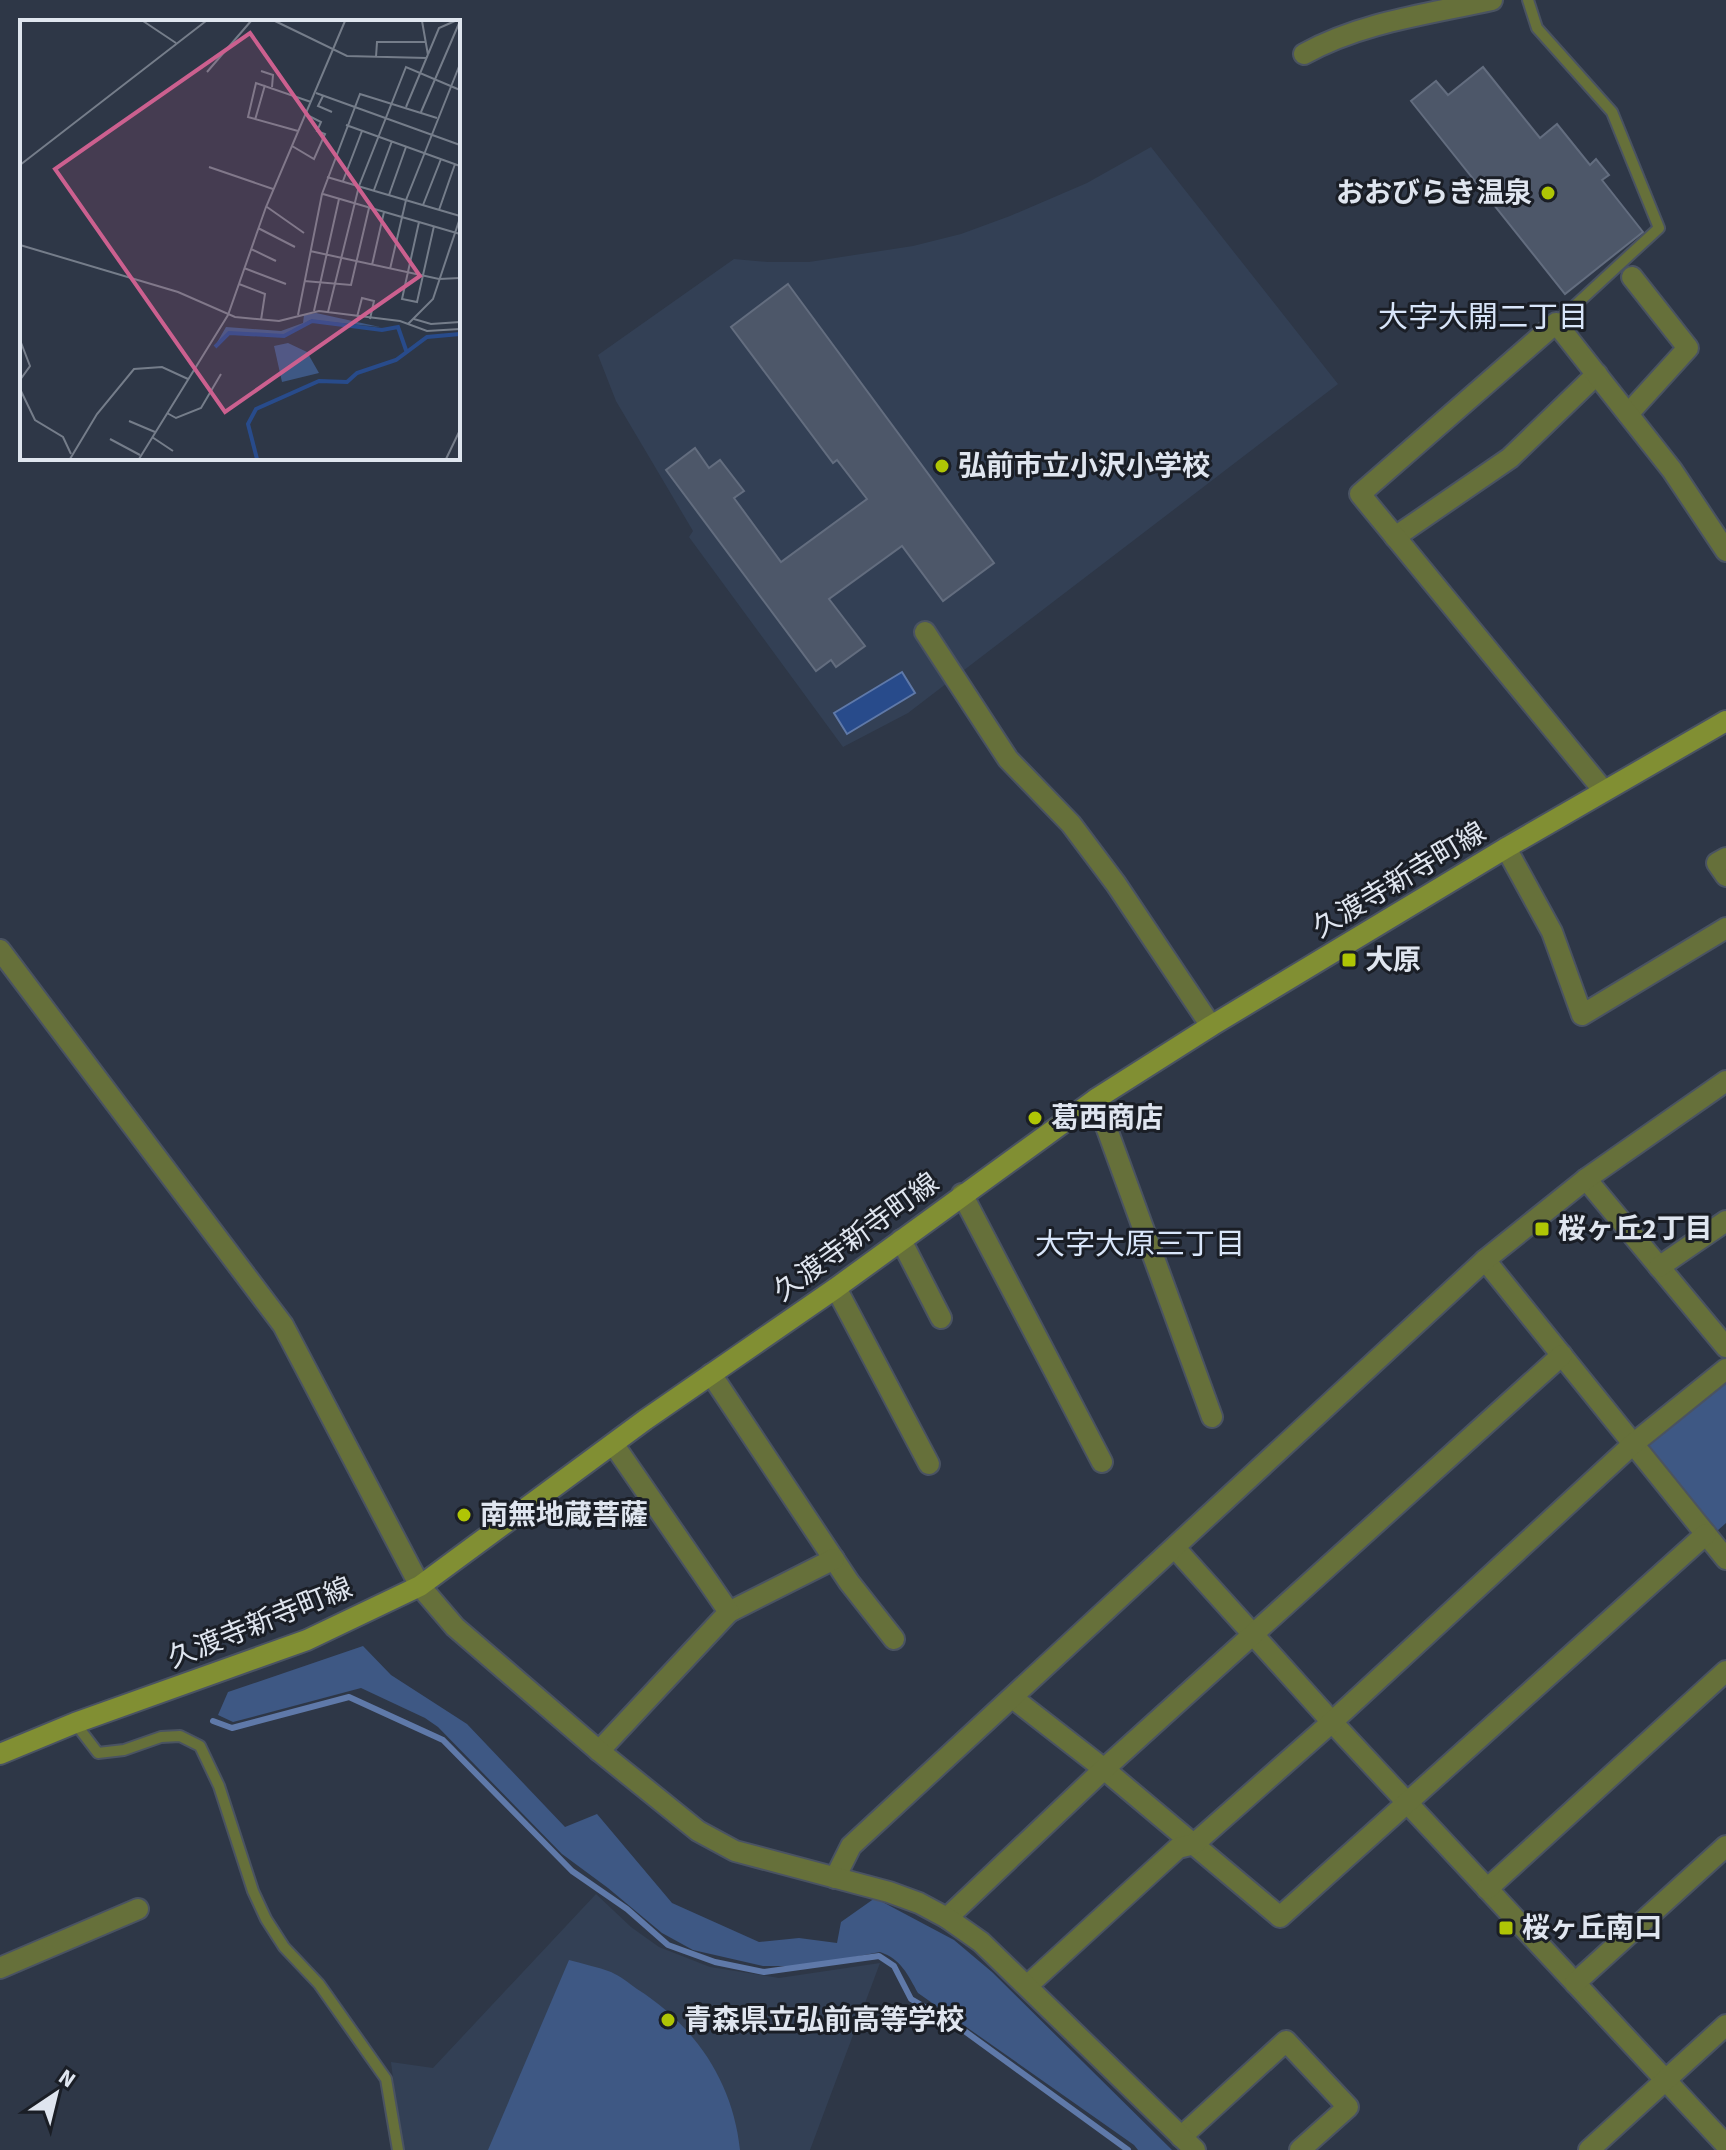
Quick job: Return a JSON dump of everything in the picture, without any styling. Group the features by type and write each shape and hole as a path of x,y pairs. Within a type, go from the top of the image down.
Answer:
{"main road":[{"name":"久渡寺新寺町線","path":"0,1754 75,1723 307,1640 420,1586 1096,1099 1506,848 1725,725"}],"street":[{"path":"1304,54 1326,42 1384,23 1492,0"},
{"path":"1628,414 1688,348 1632,277"},
{"path":"1604,791 1360,494 1556,323 1672,470 1726,551"},
{"path":"1395,537 1510,458 1597,374"},
{"path":"925,632 1008,759 1071,824 1211,1026"},
{"path":"1506,848 1552,932 1582,1015 1726,928"},
{"path":"1726,858 1717,863 1726,876"},
{"path":"0,950 283,1325 420,1586 455,1627 698,1831 735,1851 899,1896 947,1918 981,1942 1188,2143 1286,2041 1348,2107 1300,2150"},
{"path":"835,1878 851,1846 1014,1699 1485,1260 1586,1179 1726,1081"},
{"path":"1096,1099 1212,1417"},
{"path":"1586,1179 1726,1347"},
{"path":"962,1194 1102,1462"},
{"path":"1659,1267 1726,1221"},
{"path":"901,1240 941,1318"},
{"path":"1485,1260 1726,1559"},
{"path":"836,1288 929,1464"},
{"path":"947,1918 1104,1769 1562,1355"},
{"path":"1027,1986 1178,1848 1194,1844 1332,1722 1633,1444 1726,1369"},
{"path":"711,1374 834,1559 894,1639"},
{"path":"614,1445 729,1612"},
{"path":"1014,1699 1104,1769 1280,1917 1706,1534"},
{"path":"1175,1548 1332,1722 1726,2145"},
{"path":"599,1751 729,1612 834,1559"},
{"path":"1487,1889 1726,1671"},
{"path":"1575,1983 1726,1846"},
{"path":"0,1968 138,1909"},
{"path":"1589,2150 1726,2025"}],"lane":[{"path":"1528,0 1537,28 1612,112 1659,228 1556,323"},
{"path":"75,1723 98,1753 124,1750 161,1737 180,1736 200,1746 219,1786 253,1891 266,1919 284,1947 319,1984 386,2079 398,2150"}],"shaded area":[{"name":"弘前市立小沢小学校","path":"1151,147 1338,384 908,713 843,747 689,537 693,531 616,401 598,355 734,259 809,262 913,246 961,234 1087,183"},
{"path":"902,672 915,693 847,734 834,713"},
{"path":"1726,1381 1726,1523 1717,1531 1647,1445"},
{"path":"363,1646 391,1675 467,1724 565,1827 597,1814 672,1903 759,1942 799,1938 837,1943 841,1922 875,1898 954,1940 992,1972 1172,2150 1138,2150 918,1993 903,1968 880,1952 807,1966 763,1966 693,1950 662,1933 562,1854 438,1727 361,1688 233,1722 218,1715 228,1692"},
{"name":"青森県立弘前高等学校","path":"596,1894 631,1927 659,1947 710,1967 779,1978 880,1963 810,2150 402,2150 391,2062 433,2068"},
{"path":"569,1960 606,1970 621,1978 658,2003 693,2038 719,2078 729,2101 740,2150 488,2150"}],"building":[{"name":"おおびらき温泉","path":"1483,67 1540,138 1557,124 1590,165 1596,159 1609,175 1602,180 1643,232 1565,294 1411,101 1436,81 1448,95"},
{"path":"788,284 994,563 943,601 902,546 829,599 865,646 836,667 831,660 816,671 666,470 695,448 709,468 720,460 744,491 734,498 781,562 867,499 837,460 833,463 731,327"}],"waterway":[{"path":"213,1721 232,1728 349,1697 443,1740 572,1871 627,1909 668,1945 715,1962 764,1972 879,1956 894,1966 911,1999 959,2027 1128,2150"}],"place":[{"name":"おおびらき温泉","path":"1548,193"},
{"name":"弘前市立小沢小学校","path":"942,466"},
{"name":"大原","path":"1349,960"},
{"name":"葛西商店","path":"1035,1118"},
{"name":"桜ヶ丘2丁目","path":"1542,1229"},
{"name":"南無地蔵菩薩","path":"464,1515"},
{"name":"桜ヶ丘南口","path":"1506,1928"},
{"name":"青森県立弘前高等学校","path":"668,2020"}],"district":[{"name":"大字大開二丁目","path":"1483,317"},
{"name":"大字大原三丁目","path":"1140,1244"}]}
